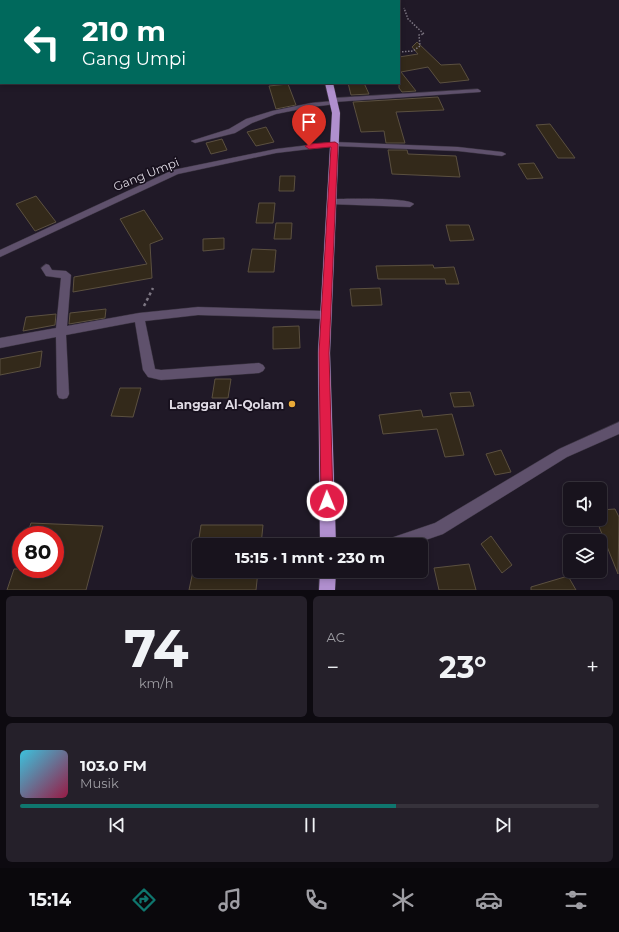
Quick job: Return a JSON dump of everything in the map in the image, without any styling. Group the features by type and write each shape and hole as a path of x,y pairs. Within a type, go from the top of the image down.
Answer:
{"highway":[{"path":"328,538 324,353 335,144 334,101 329,84"},
{"path":"327,590 328,578"}],"street":[{"path":"195,141 232,131 249,121 274,112 334,101"},
{"name":"Gang Umpi","path":"0,254 85,212 176,172 276,151 335,144 452,149 502,154"},
{"path":"332,202 389,202 410,204"},
{"path":"46,268 49,273 66,275 61,333 63,394"},
{"path":"0,343 61,333 139,317 198,311 325,315"},
{"path":"139,317 149,370 152,373 161,375 259,368"},
{"path":"411,538 438,529 563,453 619,428"}],"lane":[{"path":"334,101 478,91"}],"path":[{"path":"400,52 413,51 420,46 419,35 424,34 408,20 404,8"},
{"path":"139,317 153,288"}],"building":[{"path":"417,42 441,65 460,64 469,80 440,83 428,67 401,72 416,91 402,92 399,88 400,57 418,54 412,47"},
{"path":"288,84 296,105 276,109 269,86"},
{"path":"348,84 364,84 369,94 351,95"},
{"path":"438,97 444,110 396,112 405,143 386,143 384,131 361,132 353,102"},
{"path":"550,124 575,158 558,158 536,125"},
{"path":"266,127 274,142 256,146 247,132"},
{"path":"222,139 227,150 211,154 206,143"},
{"path":"388,150 407,150 408,154 456,156 460,177 392,174"},
{"path":"534,163 543,178 527,179 518,164"},
{"path":"280,176 295,176 294,191 279,191"},
{"path":"36,196 56,222 35,231 16,204"},
{"path":"259,203 275,203 273,223 256,223"},
{"path":"144,210 163,239 150,244 152,278 73,292 74,277 147,264 120,219"},
{"path":"276,223 292,223 291,239 274,239"},
{"path":"446,225 469,225 474,240 450,241"},
{"path":"224,238 224,249 203,251 203,239"},
{"path":"252,249 276,250 274,272 248,272"},
{"path":"433,265 434,268 454,267 459,284 446,284 445,279 378,279 376,266"},
{"path":"380,288 382,305 352,306 350,289"},
{"path":"106,309 105,318 69,324 70,313"},
{"path":"56,314 55,325 23,331 26,317"},
{"path":"299,326 300,348 273,349 273,327"},
{"path":"42,351 40,367 0,375 0,359"},
{"path":"215,379 231,379 228,398 212,398"},
{"path":"120,388 141,388 133,417 111,416"},
{"path":"470,392 474,406 454,407 450,393"},
{"path":"421,410 423,417 452,414 464,455 445,457 437,429 383,434 379,415"},
{"path":"501,450 511,472 495,475 486,454"},
{"path":"615,509 619,517 618,574 607,546 607,534 602,534 599,526 607,526 607,510"},
{"path":"31,523 103,526 86,590 7,590 12,575 12,578 64,578 64,526 30,526"},
{"path":"201,525 263,525 262,538 199,538"},
{"path":"491,536 512,565 502,573 481,544"},
{"path":"469,564 476,590 439,590 434,568"},
{"path":"192,576 192,578 257,578 256,590 189,590"},
{"path":"563,577 569,578 576,590 531,590 531,587"}],"place":[{"name":"Langgar Al-Qolam","path":"292,404"}],"route":[{"path":"309,146 335,144 324,353 327,501"}]}
